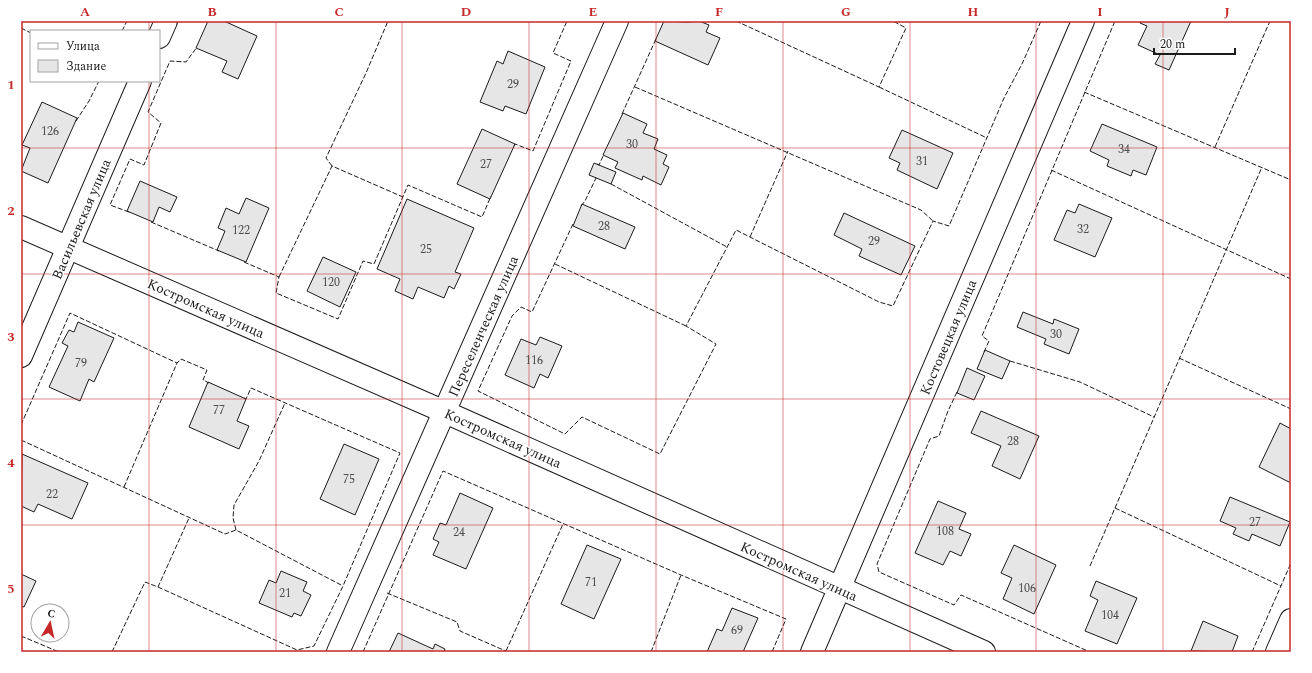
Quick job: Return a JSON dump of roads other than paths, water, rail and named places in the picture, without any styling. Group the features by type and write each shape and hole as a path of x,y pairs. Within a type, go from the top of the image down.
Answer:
{"street":[{"path":"160,35 166,21"},
{"name":"Переселенческая улица","path":"338,652 617,21"},
{"name":"Костовецкая улица","path":"812,652 1083,21"},
{"name":"Васильевская улица","path":"21,356 140,82"},
{"name":"Костромская улица","path":"21,227 445,412 839,589 984,652"},
{"path":"1277,652 1291,620"}]}
